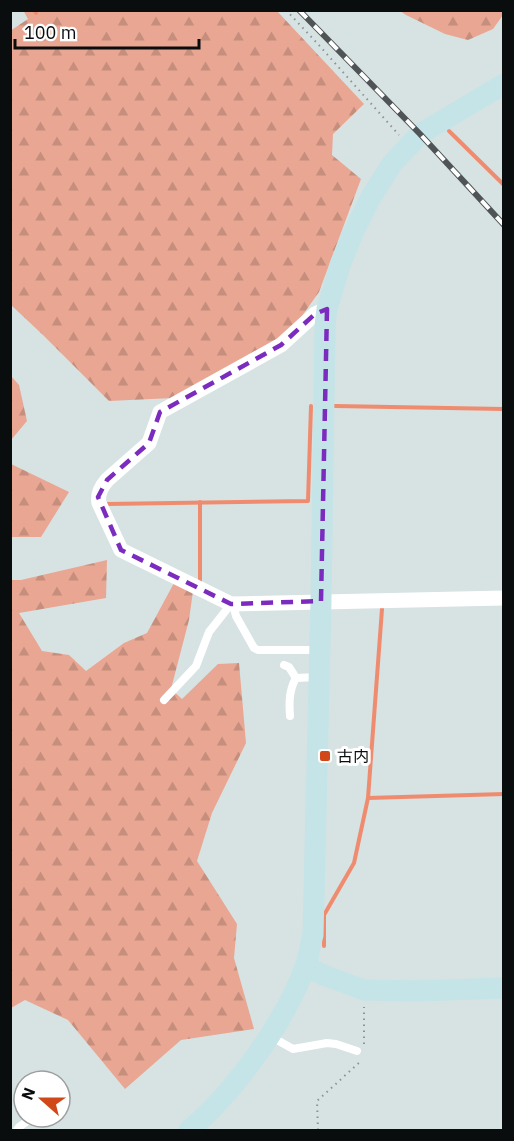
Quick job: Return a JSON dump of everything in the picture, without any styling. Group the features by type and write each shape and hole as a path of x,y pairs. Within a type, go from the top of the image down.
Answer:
{"street":[{"path":"189,1131 213,1109 241,1075 288,1005 306,966 313,935 320,677 325,326 327,309 340,265 371,197 392,164 420,134 504,84"},
{"path":"327,309 315,314 281,345 160,412 149,443 107,480 98,497 121,550 232,604 504,598"},
{"path":"306,966 323,975 364,990 504,988"}],"lane":[{"path":"232,604 254,648 258,650 320,650"},
{"path":"164,700 196,666 209,632 232,604"},
{"path":"284,666 289,667 296,678"},
{"path":"296,678 320,677"},
{"path":"290,716 289,698 296,678"},
{"path":"269,1035 293,1049 327,1043 357,1051"}],"path":[{"path":"286,10 409,146"},
{"path":"317,1101 318,1131"}],"highlighted area":[{"path":"327,309 321,601 231,604 121,550 98,497 107,480 149,443 160,412 281,345 315,314"}],"green space":[{"path":"23,10 277,11 364,104 333,134 332,155 361,179 319,292 292,330 173,398 109,401 11,305 10,31 28,19"},
{"path":"503,10 503,15 493,29 468,40 445,34 400,11"},
{"path":"11,376 19,385 27,421 11,440"},
{"path":"11,464 69,492 41,537 11,537"},
{"path":"107,560 106,598 19,613 42,651 69,655 86,671 124,643 147,633 174,583 193,591 189,620 171,689 182,699 218,664 239,663 246,743 212,813 197,861 237,924 234,958 254,1029 181,1040 125,1089 68,1020 25,1000 11,1008 11,580 21,580"}],"waterway":[{"path":"449,131 504,185"},
{"path":"107,504 308,501 311,406"},
{"path":"335,406 504,409"},
{"path":"200,502 200,581"},
{"path":"324,946 324,915 354,863 368,798 382,609"},
{"path":"368,798 504,794"}],"railway":[{"path":"299,10 420,134 504,225"}],"place":[{"name":"古内","path":"325,756"}]}
